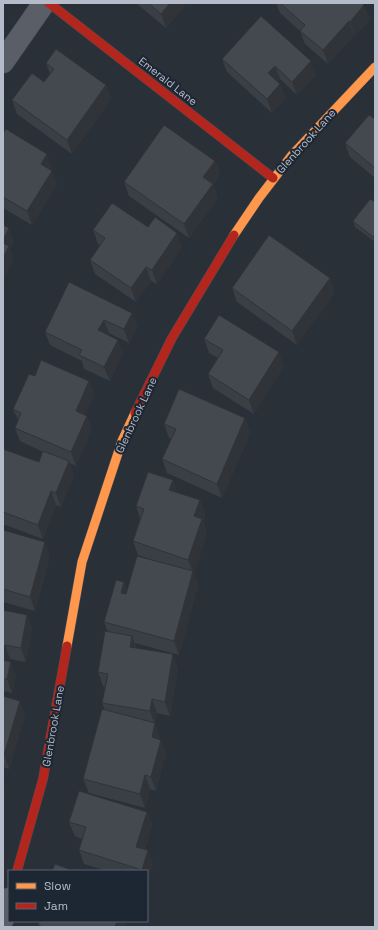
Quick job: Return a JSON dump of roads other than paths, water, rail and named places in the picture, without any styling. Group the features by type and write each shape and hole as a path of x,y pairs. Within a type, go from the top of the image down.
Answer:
{"street":[{"path":"3,62 44,3"},
{"name":"Emerald Lane","path":"49,3 273,178"},
{"name":"Glenbrook Lane","path":"17,870 43,779 82,562 122,441 172,338 224,250 273,178 375,67"},
{"path":"3,919 8,902"}]}
